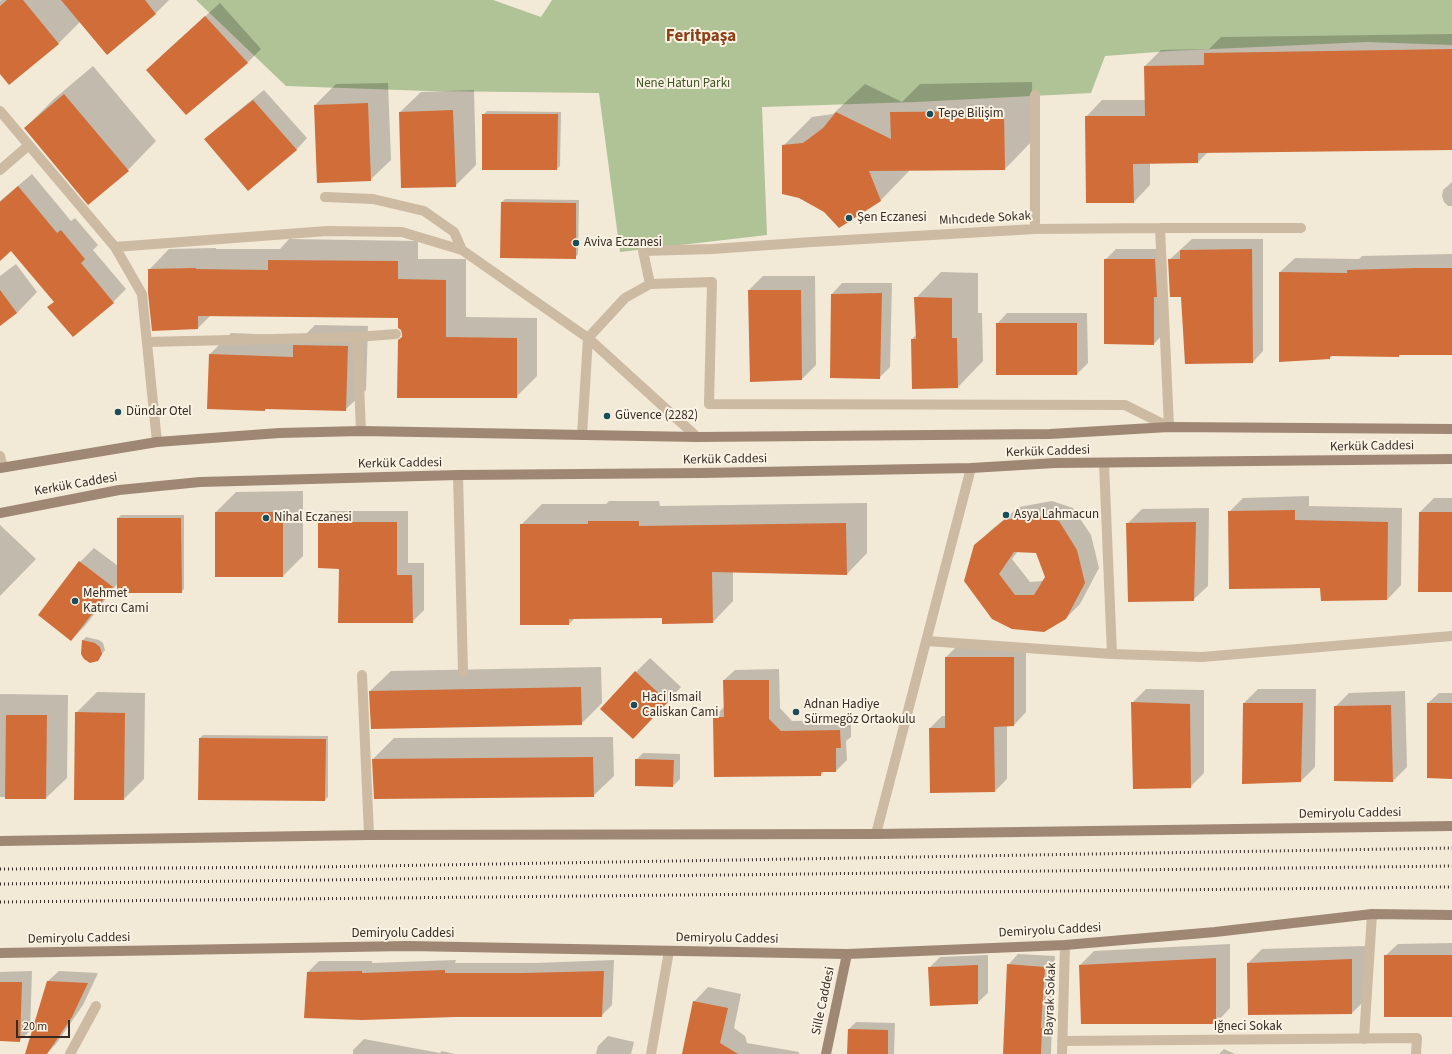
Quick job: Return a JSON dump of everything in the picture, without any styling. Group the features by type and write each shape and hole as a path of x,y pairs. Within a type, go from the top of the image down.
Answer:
{"street":[{"path":"1035,95 1035,229"},
{"path":"0,111 115,247 142,294 158,442"},
{"path":"0,170 29,145"},
{"path":"325,197 373,199 424,211 454,232 462,250"},
{"path":"582,435 588,338 625,298 650,284 712,282 709,404 1125,405 1170,427 1160,228"},
{"name":"Mıhcıdede Sokak","path":"650,284 643,252 1035,229 1301,228"},
{"path":"115,247 327,231 402,232 462,250 588,338 697,437"},
{"path":"147,342 357,337 396,334"},
{"path":"357,337 360,431"},
{"name":"Kerkük Caddesi","path":"1,468 158,442 279,433 360,431 697,437 1050,434 1170,427 1452,429"},
{"path":"0,456 1,468"},
{"name":"Kerkük Caddesi","path":"0,513 119,490 200,482 458,475 710,473 971,468 1055,463 1452,459"},
{"path":"1104,463 1112,654"},
{"path":"876,834 971,468"},
{"path":"458,475 463,672"},
{"path":"927,641 1112,654 1202,657 1452,636"},
{"path":"362,675 369,835"},
{"name":"Demiryolu Caddesi","path":"0,841 369,835 876,834 1452,826"},
{"path":"1364,1039 1372,914"},
{"name":"Demiryolu Caddesi","path":"0,953 407,946 847,954 1065,945 1215,932 1372,914 1452,915"},
{"name":"Bayrak Sokak","path":"1062,1054 1065,945"},
{"path":"651,1054 669,951"},
{"name":"Sille Caddesi","path":"826,1054 847,954"},
{"path":"70,1054 96,1006"},
{"name":"Iğneci Sokak","path":"1062,1041 1417,1038 1416,1054"}],"green space":[{"name":"Nene Hatun Parkı","path":"196,0 493,0 541,17 552,0 1452,0 1452,45 1367,42 1170,51 1105,56 1091,93 916,102 762,107 767,235 620,252 599,93 428,91 286,86"}],"building":[{"path":"7,0 23,0 59,44 9,85 0,74 0,6"},
{"path":"61,0 145,0 156,14 107,55"},
{"path":"205,16 248,63 186,115 146,70"},
{"path":"1452,49 1452,150 1198,153 1198,163 1133,164 1134,203 1086,203 1085,116 1145,116 1144,66 1204,65 1204,53"},
{"path":"64,94 129,171 88,205 24,128"},
{"path":"253,100 297,150 248,191 204,139"},
{"path":"368,103 371,181 317,183 314,105"},
{"path":"453,110 456,187 401,188 399,112"},
{"path":"1004,111 1005,170 869,171 881,201 839,228 824,212 799,198 782,194 782,145 803,143 823,128 836,112 891,139 890,112"},
{"path":"482,114 558,114 557,170 482,170"},
{"path":"18,186 57,233 61,230 85,259 81,263 114,303 73,337 47,307 54,302 11,251 0,261 0,202"},
{"path":"501,202 576,203 576,259 500,258"},
{"path":"1252,249 1253,363 1185,364 1181,297 1170,297 1168,259 1180,259 1180,250"},
{"path":"1104,259 1155,259 1157,297 1154,297 1154,345 1104,344"},
{"path":"268,260 398,261 398,279 446,280 446,337 517,338 517,398 397,398 398,340 402,337 401,330 398,328 398,318 198,316 198,329 152,331 148,293 148,269 196,268 268,270"},
{"path":"1452,268 1452,355 1399,355 1399,357 1330,356 1330,359 1279,362 1279,272 1347,273 1347,270"},
{"path":"0,290 17,313 0,326"},
{"path":"748,290 801,290 802,380 750,382"},
{"path":"882,293 880,379 830,378 831,294"},
{"path":"914,297 952,298 952,338 957,338 958,388 912,389 911,339 916,339"},
{"path":"996,323 1077,323 1077,375 996,375"},
{"path":"293,345 348,346 346,411 207,409 209,354 293,357"},
{"path":"1295,510 1295,520 1388,522 1387,600 1321,601 1320,588 1229,589 1228,511"},
{"path":"215,512 283,512 283,577 215,577"},
{"path":"1419,512 1452,512 1452,592 1418,592"},
{"path":"1037,515 1059,521 1077,550 1085,583 1066,619 1044,632 1012,629 992,619 964,581 974,545 1004,520","holes":["1014,552 1036,553 1045,577 1034,595 1015,595 999,574"]},
{"path":"117,518 181,518 182,593 117,593"},
{"path":"588,521 639,521 639,526 846,523 847,575 712,572 713,623 662,624 662,618 569,619 569,625 520,625 520,524 588,524"},
{"path":"318,522 397,522 397,575 412,575 413,623 338,623 339,569 318,568"},
{"path":"1196,522 1194,601 1128,602 1126,523"},
{"name":"Mehmet Katırcı Cami","path":"79,561 113,587 71,641 38,615"},
{"path":"82,640 95,643 100,647 102,654 98,661 90,663 84,659 81,654"},
{"path":"945,657 1014,657 1014,726 994,727 995,792 930,793 929,728 945,728"},
{"name":"Haci Ismail Caliskan Cami","path":"635,671 668,702 633,739 600,709"},
{"path":"723,680 769,680 769,719 781,731 840,730 841,748 836,748 836,772 821,772 821,776 714,777 713,717 724,717"},
{"path":"581,687 582,725 371,729 369,691"},
{"path":"1131,702 1190,704 1191,788 1133,789"},
{"path":"1243,703 1303,703 1301,782 1242,784"},
{"path":"1427,703 1452,703 1452,779 1427,778"},
{"path":"1391,705 1393,782 1334,781 1334,706"},
{"path":"75,712 125,713 124,800 74,800"},
{"path":"6,715 47,715 46,799 5,799"},
{"path":"199,738 326,739 325,801 198,800"},
{"path":"593,757 594,797 374,799 372,759"},
{"path":"635,759 674,760 673,787 635,786"},
{"path":"1384,955 1452,955 1452,1017 1384,1017"},
{"path":"1216,958 1216,1024 1081,1024 1079,965"},
{"path":"1352,959 1352,1014 1248,1015 1247,963"},
{"path":"1007,964 1045,967 1041,1054 1003,1054"},
{"path":"978,965 978,1004 930,1006 928,967"},
{"path":"445,970 445,973 604,971 602,1017 455,1017 362,1020 304,1018 307,972 362,971 362,973"},
{"path":"47,981 88,983 72,1017 47,1054 25,1054"},
{"path":"0,982 22,982 20,1042 0,1041"},
{"path":"693,1001 728,1008 720,1043 738,1054 682,1054"},
{"path":"848,1029 888,1030 888,1054 847,1054"}],"railway":[{"path":"0,869 315,867 1452,848"},
{"path":"0,884 1452,866"},
{"path":"0,902 1452,887"}],"place":[{"name":"Tepe Bilişim","path":"930,114"},
{"name":"Şen Eczanesi","path":"849,218"},
{"name":"Aviva Eczanesi","path":"576,243"},
{"name":"Dündar Otel","path":"118,412"},
{"name":"Güvence (2282)","path":"607,416"},
{"name":"Asya Lahmacun","path":"1006,515"},
{"name":"Nihal Eczanesi","path":"266,518"},
{"name":"Mehmet Katırcı Cami","path":"75,601"},
{"name":"Haci Ismail Caliskan Cami","path":"634,705"},
{"name":"Adnan Hadiye Sürmegöz Ortaokulu","path":"796,712"}],"district":[{"name":"Feritpaşa","path":"701,37"}]}
